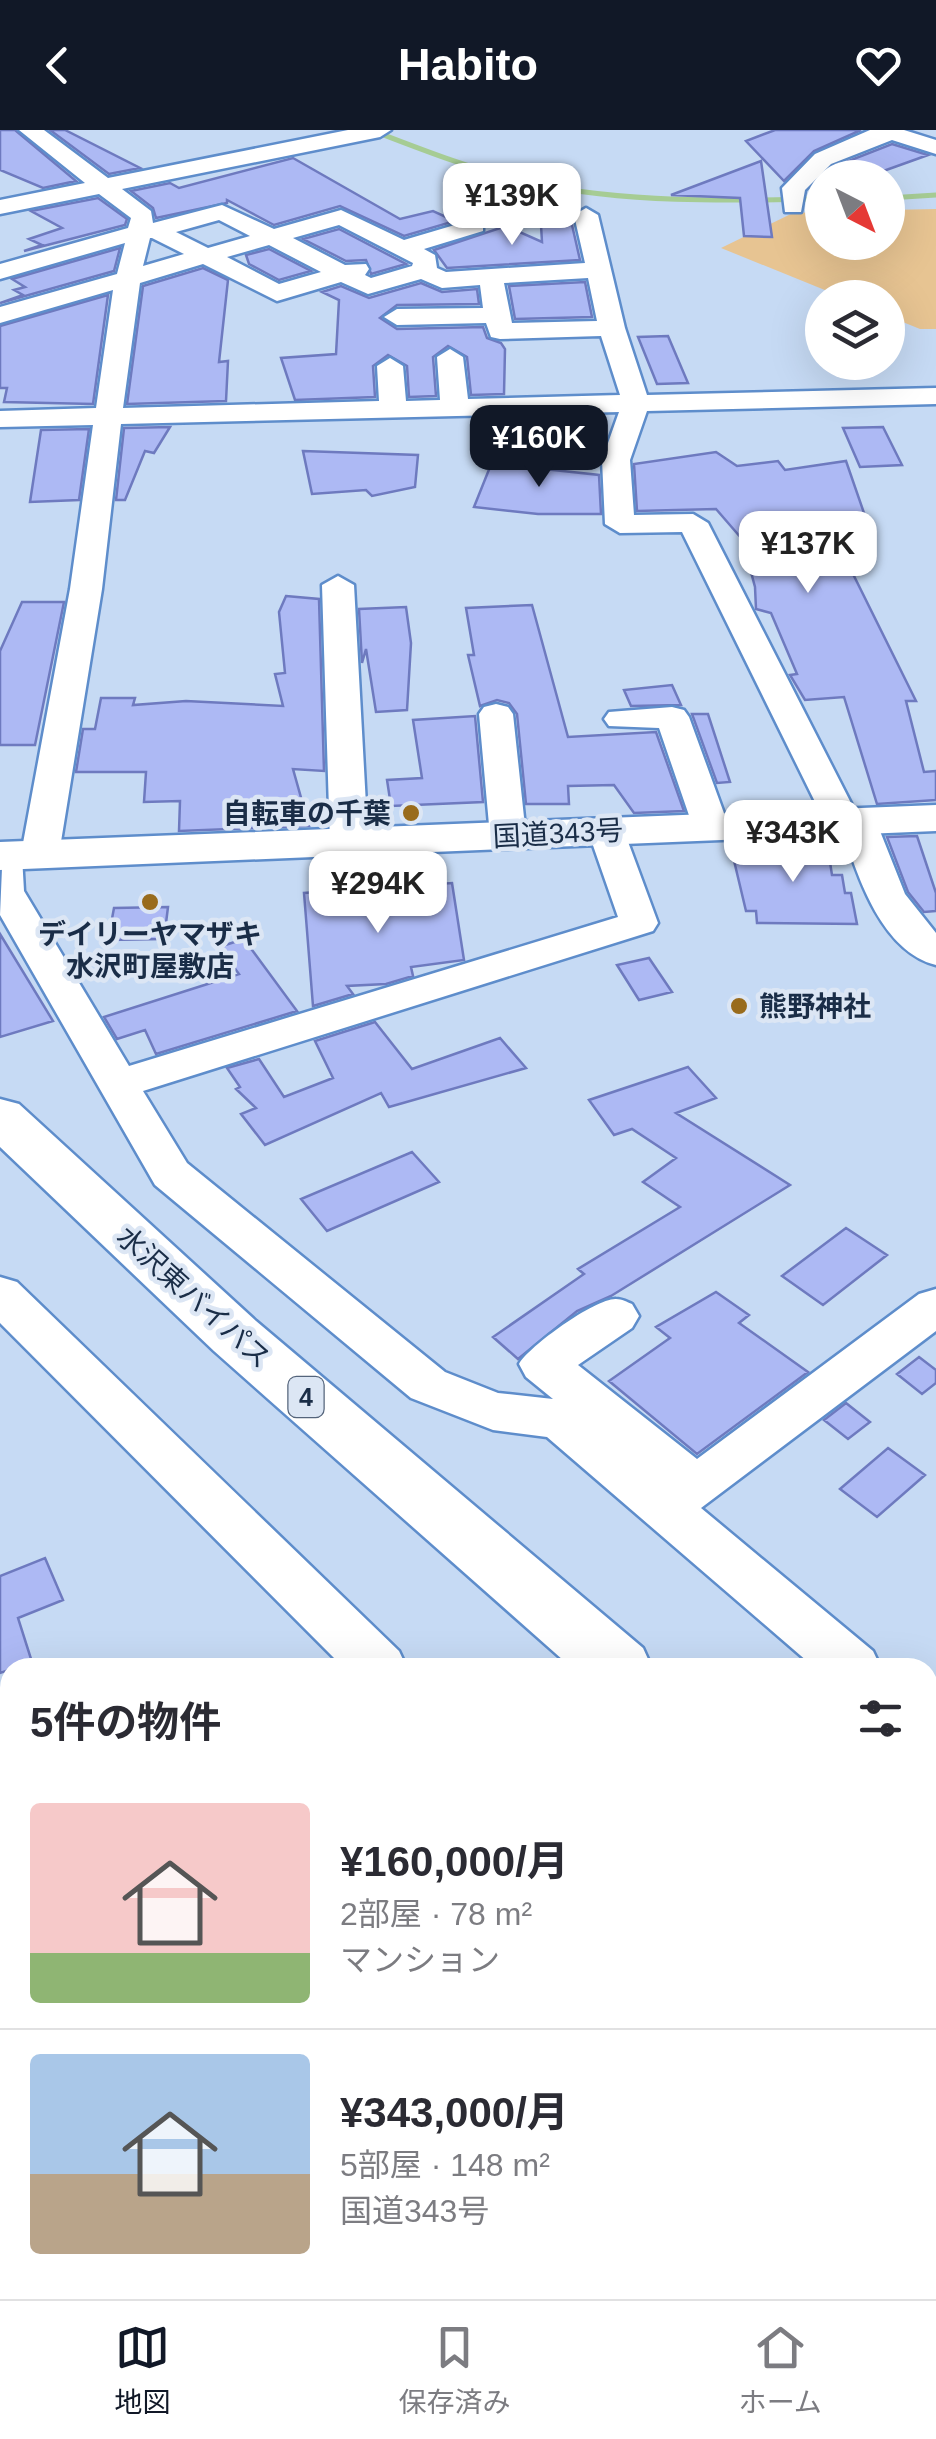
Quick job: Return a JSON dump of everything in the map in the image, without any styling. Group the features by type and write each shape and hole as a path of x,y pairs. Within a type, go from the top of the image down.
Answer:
{"highway":[{"name":"国道343号","path":"14,855 936,818"},
{"name":"水沢東バイパス","path":"0,1117 235,1336 607,1658"}],"street":[{"path":"30,130 154,230 277,293 406,253 475,226"},
{"path":"0,207 374,131"},
{"path":"793,207 794,188 823,160 886,132 936,147"},
{"path":"246,223 316,204 406,253 442,280 491,278 514,272 599,270"},
{"path":"0,272 222,212 343,272"},
{"path":"586,215 612,328 636,403 616,460 620,524 693,523 851,822 880,890 896,918 936,952"},
{"path":"297,248 340,217"},
{"path":"0,315 228,267 364,229"},
{"path":"154,230 126,286 86,589 5,891 171,1174 428,1384 493,1411 560,1420 679,1496"},
{"path":"297,248 406,253"},
{"path":"491,278 500,331 612,328"},
{"path":"397,317 498,315"},
{"path":"450,357 454,407"},
{"path":"390,366 394,409"},
{"path":"0,419 936,396"},
{"path":"338,585 350,842"},
{"path":"496,714 508,836"},
{"path":"620,719 672,717 711,827"},
{"path":"121,1083 639,923 606,830"},
{"path":"0,1294 370,1658"},
{"path":"679,1496 936,1306"},
{"path":"614,1316 543,1364 842,1658"}],"shaded area":[{"path":"936,209 936,329 920,329 905,323 905,280 805,282 721,248 793,213 805,213 805,260 905,260 905,210"}],"building":[{"path":"0,130 15,130 76,181 43,188 0,170"},
{"path":"50,130 65,130 140,168 109,174"},
{"path":"775,130 861,130 814,151 784,181 746,141"},
{"path":"892,144 928,155 905,163 905,160 851,160"},
{"path":"293,158 400,219 433,211 455,221 404,236 340,206 274,225 227,200 156,218 153,208 131,191 170,183 179,188"},
{"path":"761,161 772,237 744,236 740,198 671,195"},
{"path":"98,198 127,219 125,225 24,251 42,245 29,239 62,228 31,211"},
{"path":"541,225 572,225 580,260 447,268 434,250 506,226 542,242"},
{"path":"339,229 406,264 371,274 366,260 346,261 303,239"},
{"path":"120,248 114,271 0,303 23,295 14,290 25,287 12,279"},
{"path":"269,249 311,271 279,280 249,264 246,255"},
{"path":"203,268 228,280 219,362 228,361 226,401 127,404 143,286"},
{"path":"585,282 592,317 515,319 509,286"},
{"path":"421,283 442,292 477,289 479,304 397,305 380,318 397,329 483,327 487,338 501,343 505,349 504,394 471,395 467,357 448,346 433,357 436,396 409,397 407,366 388,355 373,366 375,397 295,400 281,358 336,354 339,300 322,292 341,286 369,298"},
{"path":"108,295 93,404 4,402 7,388 0,388 0,326"},
{"path":"668,336 688,383 657,384 638,337"},
{"path":"170,427 154,453 145,451 125,500 116,500 124,428"},
{"path":"883,427 902,465 860,467 843,428"},
{"path":"89,429 79,500 30,502 41,430"},
{"path":"303,451 418,455 415,487 372,496 366,490 312,494"},
{"path":"716,452 737,466 778,461 785,470 846,461 864,513 826,514 844,567 849,566 916,701 906,701 924,772 936,771 936,800 877,804 844,697 805,700 790,675 797,674 771,613 756,609 755,587 742,539 716,509 637,511 634,464"},
{"path":"494,457 518,458 516,466 599,475 601,514 538,514 474,507"},
{"path":"286,596 319,599 324,771 293,769 309,826 179,831 180,801 144,802 146,772 76,772 83,729 95,729 101,698 135,698 133,705 186,701 283,706 275,674 285,673 279,612"},
{"path":"22,602 64,602 35,745 0,745 0,651"},
{"path":"532,605 568,737 656,732 684,811 634,813 614,785 568,786 569,804 526,804 517,714 509,703 497,700 480,706 468,655 474,655 466,608"},
{"path":"406,607 411,643 407,710 376,712 366,649 362,663 359,609"},
{"path":"672,685 681,705 631,706 624,690"},
{"path":"692,714 708,714 730,782 717,783"},
{"path":"475,716 483,802 391,806 387,780 422,778 413,720"},
{"path":"917,836 936,893 936,911 924,912 908,892 887,837"},
{"path":"778,842 827,843 832,875 842,875 845,893 851,893 857,924 757,923 756,911 746,911 731,848 779,846"},
{"path":"452,883 464,960 411,967 413,976 386,984 347,986 353,994 313,1006 304,893"},
{"path":"168,907 164,939 108,940 114,908"},
{"path":"0,934 53,1021 0,1037"},
{"path":"244,939 297,1011 156,1054 145,1030 117,1039 104,1017 239,974 219,947"},
{"path":"649,958 672,992 639,1000 617,965"},
{"path":"375,1022 412,1069 500,1038 526,1068 389,1107 381,1093 265,1145 241,1114 256,1108 236,1089 240,1087 227,1068 259,1059 284,1097 333,1078 315,1041"},
{"path":"688,1067 716,1098 676,1113 790,1185 611,1296 577,1311 518,1359 493,1337 584,1274 578,1269 680,1207 643,1182 676,1158 632,1129 614,1135 589,1100"},
{"path":"412,1152 439,1182 327,1231 301,1199"},
{"path":"846,1228 887,1255 823,1305 782,1276"},
{"path":"716,1292 749,1315 739,1323 808,1372 697,1454 609,1381 670,1338 656,1327"},
{"path":"919,1357 936,1370 936,1383 922,1394 897,1374"},
{"path":"846,1403 870,1422 848,1439 824,1420"},
{"path":"888,1448 925,1475 877,1517 840,1489"},
{"path":"45,1558 63,1600 18,1618 31,1658 0,1658 0,1576"}],"waterway":[{"path":"371,130 490,172 567,190 676,199 805,199"},
{"path":"905,197 936,195"}],"place":[{"name":"自転車の千葉","path":"411,813"},
{"name":"デイリーヤマザキ 水沢町屋敷店","path":"150,902"},
{"name":"熊野神社","path":"739,1006"}]}
